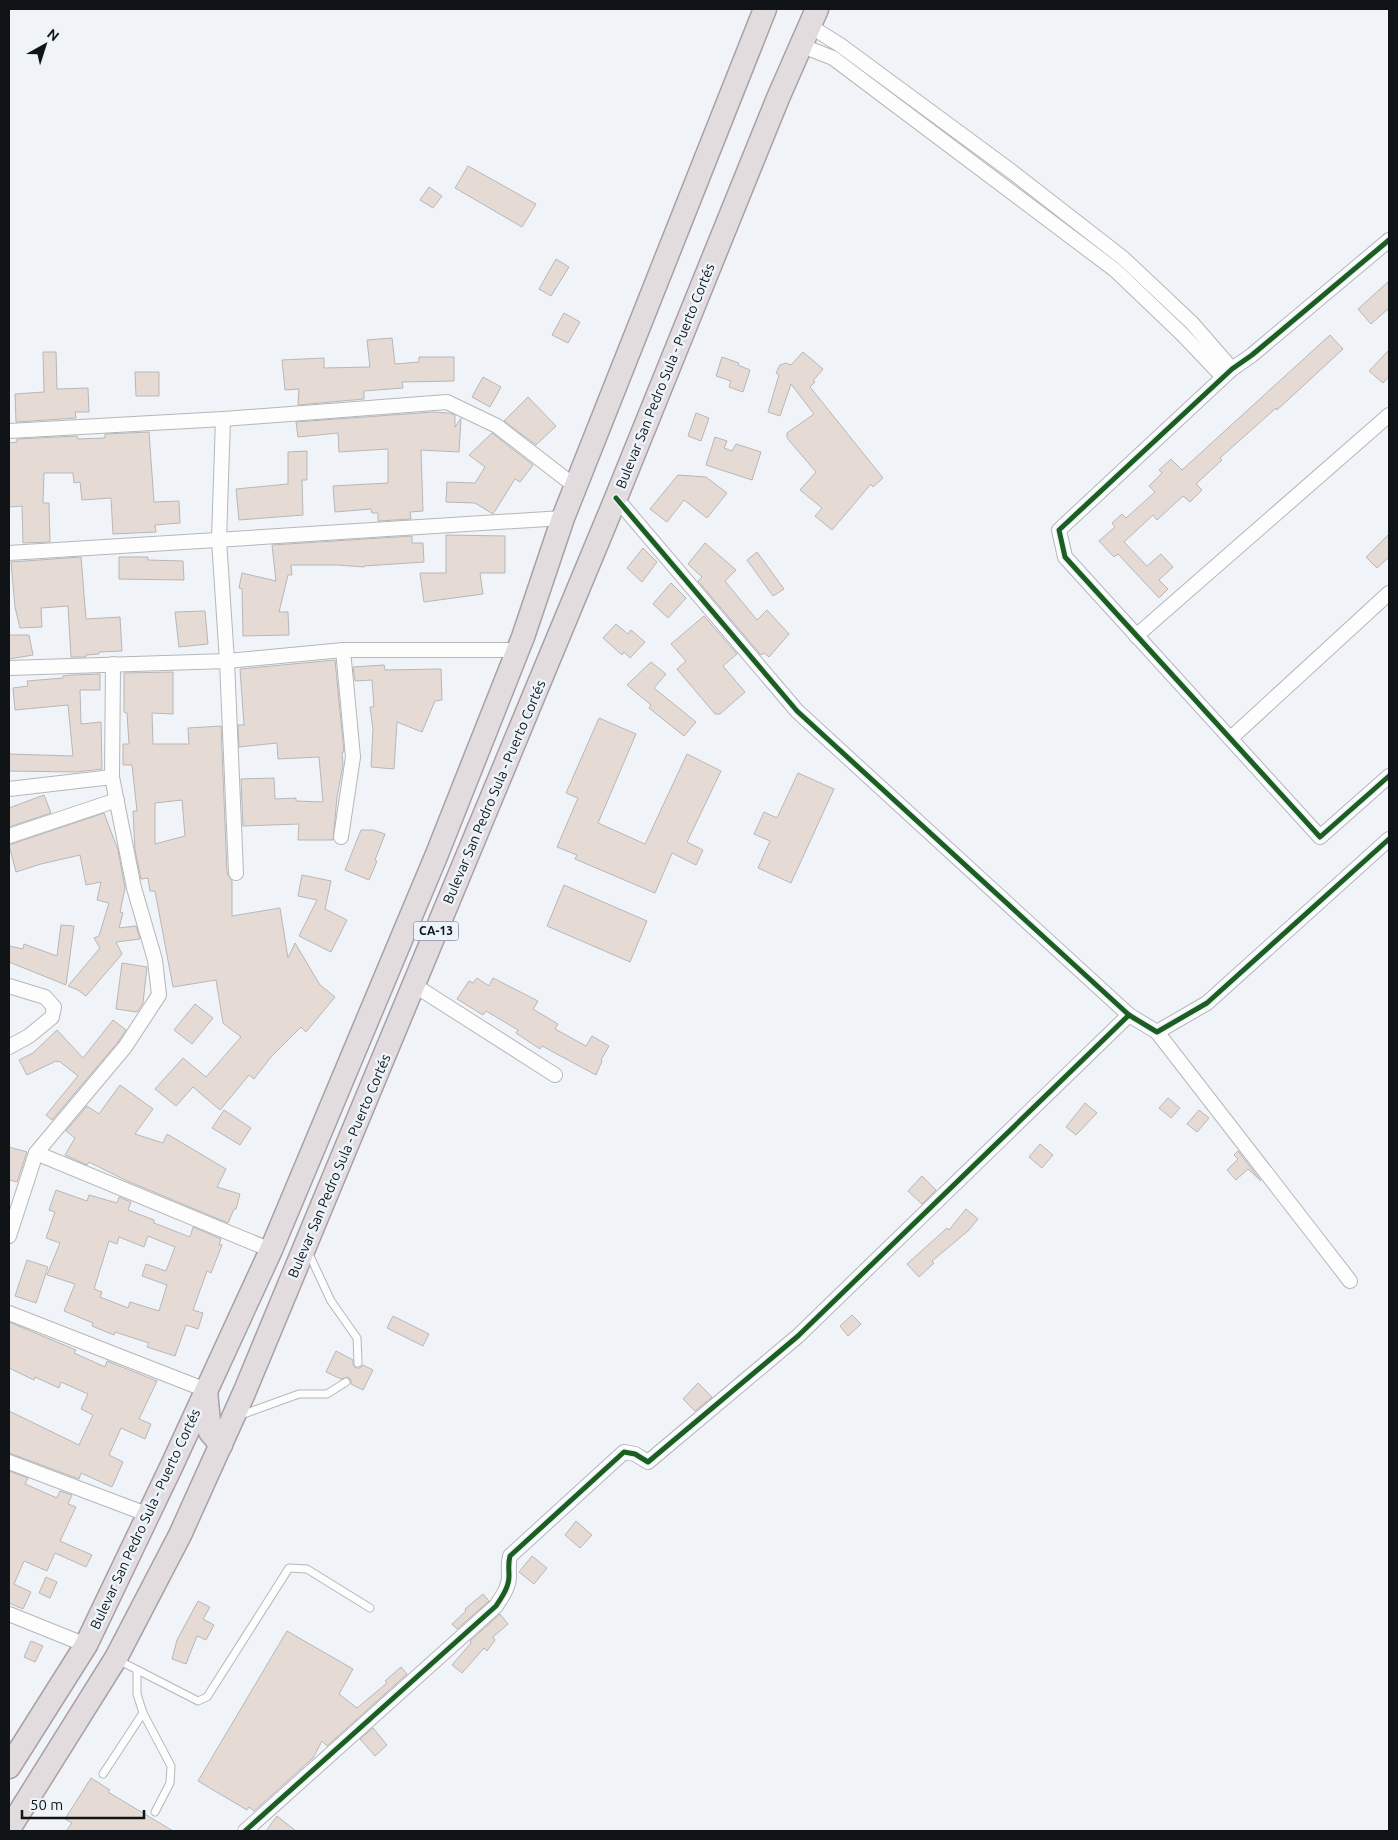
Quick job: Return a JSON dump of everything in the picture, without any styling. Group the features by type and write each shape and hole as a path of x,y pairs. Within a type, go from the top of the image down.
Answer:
{"highway":[{"name":"Bulevar San Pedro Sula - Puerto Cortés","path":"9,1767 86,1645 173,1463 271,1250 437,854 518,650 563,518 765,9"},
{"name":"Bulevar San Pedro Sula - Puerto Cortés","path":"9,1829 116,1658 180,1535 233,1418 616,498 809,27"},
{"path":"206,1390 210,1432 221,1444"},
{"path":"173,1463 189,1483 192,1509"}],"street":[{"path":"809,27 833,58 1115,270 1182,334 1228,373"},
{"path":"809,27 840,45 1011,171 1123,258 1192,323 1228,373"},
{"path":"1389,240 1228,373 1059,530 1065,556 1320,837 1389,776"},
{"path":"9,431 447,402 497,426 576,487"},
{"path":"1136,636 1389,415"},
{"path":"223,418 219,540 227,661 236,873"},
{"path":"616,498 798,711 1129,1015 1157,1032 1350,1281"},
{"path":"9,553 563,518"},
{"path":"1231,738 1389,593"},
{"path":"341,837 353,757 343,650"},
{"path":"9,668 227,661 343,650 518,650"},
{"path":"9,1236 36,1153 125,1047 159,995 155,960 134,888 112,777 113,664"},
{"path":"9,789 112,777"},
{"path":"9,836 117,800"},
{"path":"1157,1032 1207,1003 1389,839"},
{"path":"414,985 555,1075"},
{"path":"9,986 45,996 54,1007 52,1017 29,1036 9,1047"},
{"path":"245,1831 496,1606 508,1585 508,1562 510,1556 624,1452 635,1454 648,1462 798,1336 1129,1015"},
{"path":"36,1153 271,1250"},
{"path":"9,1312 206,1390"},
{"path":"9,1462 148,1515"},
{"path":"9,1614 86,1645"}],"lane":[{"path":"306,1245 312,1265 331,1301 357,1338 358,1363"},
{"path":"233,1418 299,1394 327,1394 346,1382"},
{"path":"116,1658 137,1671 198,1701 207,1697 289,1568 308,1569 370,1608"},
{"path":"137,1671 137,1694 143,1713 155,1739 171,1766 170,1783 155,1812"},
{"path":"103,1774 143,1713"}],"building":[{"path":"468,166 536,204 522,227 455,188"},
{"path":"429,187 442,196 433,208 420,200"},
{"path":"556,259 569,267 551,296 539,289"},
{"path":"1389,281 1389,308 1371,324 1358,309"},
{"path":"564,313 580,322 568,343 552,335"},
{"path":"1330,335 1343,349 1277,410 1276,408 1220,458 1222,460 1196,484 1202,490 1190,502 1183,496 1157,520 1153,515 1124,542 1147,566 1161,554 1173,567 1159,580 1168,589 1159,598 1118,554 1114,557 1099,541 1115,527 1112,523 1122,514 1126,518 1155,492 1149,486 1162,473 1159,470 1171,459 1182,470"},
{"path":"392,338 395,364 419,362 419,357 454,357 454,381 402,382 403,388 364,391 364,399 298,405 299,389 285,390 282,360 324,358 324,368 370,367 367,340"},
{"path":"1389,350 1389,376 1383,383 1369,371"},
{"path":"43,352 56,352 57,389 88,388 89,412 75,412 76,418 16,422 15,394 44,392"},
{"path":"803,352 823,369 810,387 883,478 873,487 871,484 832,530 815,516 822,508 800,490 816,472 787,438 787,433 814,414 791,384 780,416 768,412 779,375 776,373 780,365 786,363 791,365"},
{"path":"722,357 739,363 738,365 750,370 743,392 729,387 731,381 716,376"},
{"path":"135,372 159,372 159,396 136,396"},
{"path":"483,377 501,387 490,407 472,397"},
{"path":"528,397 556,426 536,445 504,421"},
{"path":"433,412 455,415 455,427 461,418 459,452 421,450 423,511 410,512 411,519 378,521 378,513 372,513 371,509 335,512 333,486 388,483 388,449 339,452 338,433 298,437 296,422"},
{"path":"696,413 709,418 701,441 688,436"},
{"path":"149,432 154,502 179,501 180,523 155,525 156,532 113,534 111,498 82,500 80,482 74,483 73,473 44,473 43,503 49,503 50,542 23,543 22,506 9,507 9,443 17,442 17,439 77,436 78,439 105,438 105,434"},
{"path":"492,433 533,465 520,482 515,479 493,514 475,503 446,502 447,482 475,483 485,467 469,455"},
{"path":"715,437 727,441 724,448 732,451 736,444 761,452 752,480 706,465"},
{"path":"307,451 307,480 302,480 303,515 239,520 236,489 288,484 288,452"},
{"path":"678,475 706,477 727,493 707,518 684,500 667,522 650,509"},
{"path":"1389,534 1389,557 1377,568 1366,557"},
{"path":"446,535 505,536 505,573 480,573 483,594 424,602 420,573 446,573"},
{"path":"412,536 412,543 423,543 424,562 364,567 291,565 292,575 288,575 279,612 288,612 289,635 243,636 242,589 239,588 242,573 276,581 272,545"},
{"path":"705,543 736,570 725,581 757,620 767,610 789,634 769,657 764,653 761,655 698,581 702,577 688,564"},
{"path":"643,548 657,562 642,582 627,568"},
{"path":"757,552 784,589 773,596 747,560"},
{"path":"81,557 86,619 120,617 122,651 99,652 99,654 86,655 86,657 71,657 68,606 41,608 42,627 20,628 15,607 11,562"},
{"path":"119,557 148,557 148,560 183,561 184,580 119,579"},
{"path":"671,583 686,598 668,618 653,604"},
{"path":"205,611 208,644 179,647 175,612"},
{"path":"704,616 737,654 723,666 745,692 720,714 715,714 677,669 686,661 671,644"},
{"path":"616,624 628,634 631,630 645,642 630,658 624,652 622,655 603,638"},
{"path":"9,635 29,635 33,655 9,659"},
{"path":"335,660 344,752 342,752 343,765 337,797 333,840 298,840 299,824 243,826 241,779 274,778 275,799 296,798 296,801 323,802 319,757 278,759 277,743 239,747 238,725 244,725 240,669"},
{"path":"651,662 666,674 654,688 696,722 684,736 649,708 651,705 627,685"},
{"path":"384,665 385,670 441,669 442,700 435,701 422,732 397,722 394,769 371,767 373,729 370,707 374,707 372,680 355,681 353,667"},
{"path":"173,672 173,714 152,713 153,744 189,744 188,728 221,726 227,873 232,881 232,916 280,908 288,958 295,943 320,985 335,997 306,1032 301,1027 271,1057 254,1079 249,1075 220,1110 193,1087 176,1106 155,1089 183,1058 206,1077 241,1037 223,1023 216,980 173,987 155,891 150,891 148,878 141,879 135,850 133,811 137,811 132,765 123,765 123,744 129,744 127,713 124,712 124,673","holes":["182,800 185,836 155,844 155,803"]},
{"path":"100,674 100,690 80,690 81,724 101,722 102,769 76,772 9,771 9,754 73,756 68,705 15,710 13,688 28,686 27,681 63,678 63,676 73,675"},
{"path":"599,718 636,734 598,823 645,844 687,754 721,771 687,842 703,850 696,865 672,853 655,893 575,859 577,855 557,847 578,798 566,793"},
{"path":"798,773 834,789 791,883 758,868 770,841 754,834 764,812 777,818"},
{"path":"44,795 51,813 9,827 9,808"},
{"path":"104,813 118,850 125,888 120,912 123,913 119,928 136,926 140,939 116,942 122,954 86,996 68,986 100,948 94,938 99,936 109,903 97,900 101,882 86,885 80,855 16,872 9,845"},
{"path":"361,830 373,830 385,834 369,880 345,870"},
{"path":"302,875 331,881 325,909 347,920 331,952 299,936 317,900 298,896"},
{"path":"564,885 647,921 630,962 547,926"},
{"path":"61,925 74,926 66,985 9,962 9,946 23,949 24,944 57,956"},
{"path":"122,963 147,967 143,1003 137,1012 116,1009"},
{"path":"477,978 489,986 493,978 538,1001 533,1009 558,1024 555,1029 586,1046 592,1036 609,1046 601,1060 596,1075 542,1046 540,1049 516,1033 518,1030 486,1011 483,1015 457,999 469,981 473,983"},
{"path":"195,1004 213,1018 192,1044 174,1030"},
{"path":"113,1020 126,1030 52,1120 46,1115 78,1076 59,1061 27,1075 19,1060 33,1053 57,1030 83,1058"},
{"path":"120,1085 153,1109 135,1134 163,1143 167,1134 226,1169 217,1187 240,1194 236,1209 234,1209 228,1223 125,1180 89,1162 87,1165 65,1155 75,1138 66,1131 87,1106 99,1114"},
{"path":"1168,1098 1180,1108 1171,1118 1159,1108"},
{"path":"1085,1103 1097,1113 1076,1135 1066,1127"},
{"path":"224,1110 251,1128 240,1145 212,1128"},
{"path":"1199,1110 1209,1118 1197,1132 1187,1124"},
{"path":"1040,1144 1053,1155 1042,1168 1029,1157"},
{"path":"9,1147 27,1152 17,1182 9,1180"},
{"path":"1238,1151 1261,1181 1248,1169 1236,1180 1227,1170 1238,1159 1234,1155"},
{"path":"922,1176 936,1190 922,1204 908,1191"},
{"path":"56,1190 87,1201 89,1195 117,1203 119,1197 131,1202 128,1210 154,1220 154,1223 190,1237 193,1227 221,1239 219,1244 222,1245 211,1273 207,1271 193,1310 203,1313 198,1329 186,1325 175,1356 147,1347 149,1343 115,1332 114,1335 92,1326 93,1323 64,1311 75,1284 47,1275 60,1243 46,1238 55,1212 49,1210","holes":["148,1236 175,1247 166,1271 146,1264 142,1276 167,1285 159,1311 130,1302 128,1308 100,1297 102,1292 94,1289 109,1241 117,1244 119,1237 144,1247"]},
{"path":"966,1209 978,1219 968,1231 932,1261 934,1263 919,1277 907,1264 947,1228 949,1230"},
{"path":"27,1260 48,1267 36,1303 15,1296"},
{"path":"852,1315 861,1324 848,1336 840,1326"},
{"path":"393,1316 429,1334 423,1346 387,1328"},
{"path":"9,1322 76,1350 74,1353 105,1367 107,1361 157,1381 139,1419 151,1424 145,1439 121,1428 109,1455 123,1462 112,1487 81,1473 79,1479 9,1453 9,1411 79,1445 93,1415 81,1409 88,1394 61,1382 59,1388 35,1377 34,1380 9,1368"},
{"path":"336,1351 353,1360 353,1365 356,1368 360,1368 363,1365 373,1370 363,1390 351,1384 351,1380 348,1377 341,1379 326,1372"},
{"path":"698,1383 712,1397 695,1411 683,1399"},
{"path":"9,1471 28,1478 25,1484 57,1498 60,1491 72,1495 68,1504 76,1507 60,1541 92,1555 86,1567 55,1553 47,1571 24,1561 14,1584 31,1592 23,1609 9,1603"},
{"path":"576,1521 592,1535 580,1548 565,1535"},
{"path":"532,1556 547,1568 534,1584 519,1572"},
{"path":"46,1577 57,1582 50,1598 39,1593"},
{"path":"483,1594 489,1601 457,1629 452,1624 466,1611 465,1609"},
{"path":"198,1601 210,1607 203,1619 214,1625 206,1640 197,1636 186,1664 172,1659 177,1640"},
{"path":"500,1614 508,1624 493,1637 495,1640 487,1651 484,1648 462,1673 452,1665 471,1643 470,1641"},
{"path":"287,1631 353,1669 339,1694 357,1708 387,1683 385,1681 401,1667 407,1674 327,1746 322,1741 313,1758 254,1811 249,1807 247,1810 198,1781"},
{"path":"31,1641 43,1646 35,1662 24,1657"},
{"path":"373,1728 387,1745 375,1756 360,1739"},
{"path":"91,1778 110,1790 108,1792 173,1831 66,1831 72,1823 65,1819"},
{"path":"277,1816 296,1831 266,1831"}],"cycle path":[{"path":"1389,240 1252,355 1232,369 1059,530 1065,557 1320,837 1389,776"},
{"path":"616,498 797,711 1129,1015 1157,1032 1207,1003 1389,839"},
{"path":"245,1831 496,1606 508,1584 510,1556 624,1452 635,1454 648,1462 798,1336 1129,1015"}]}
